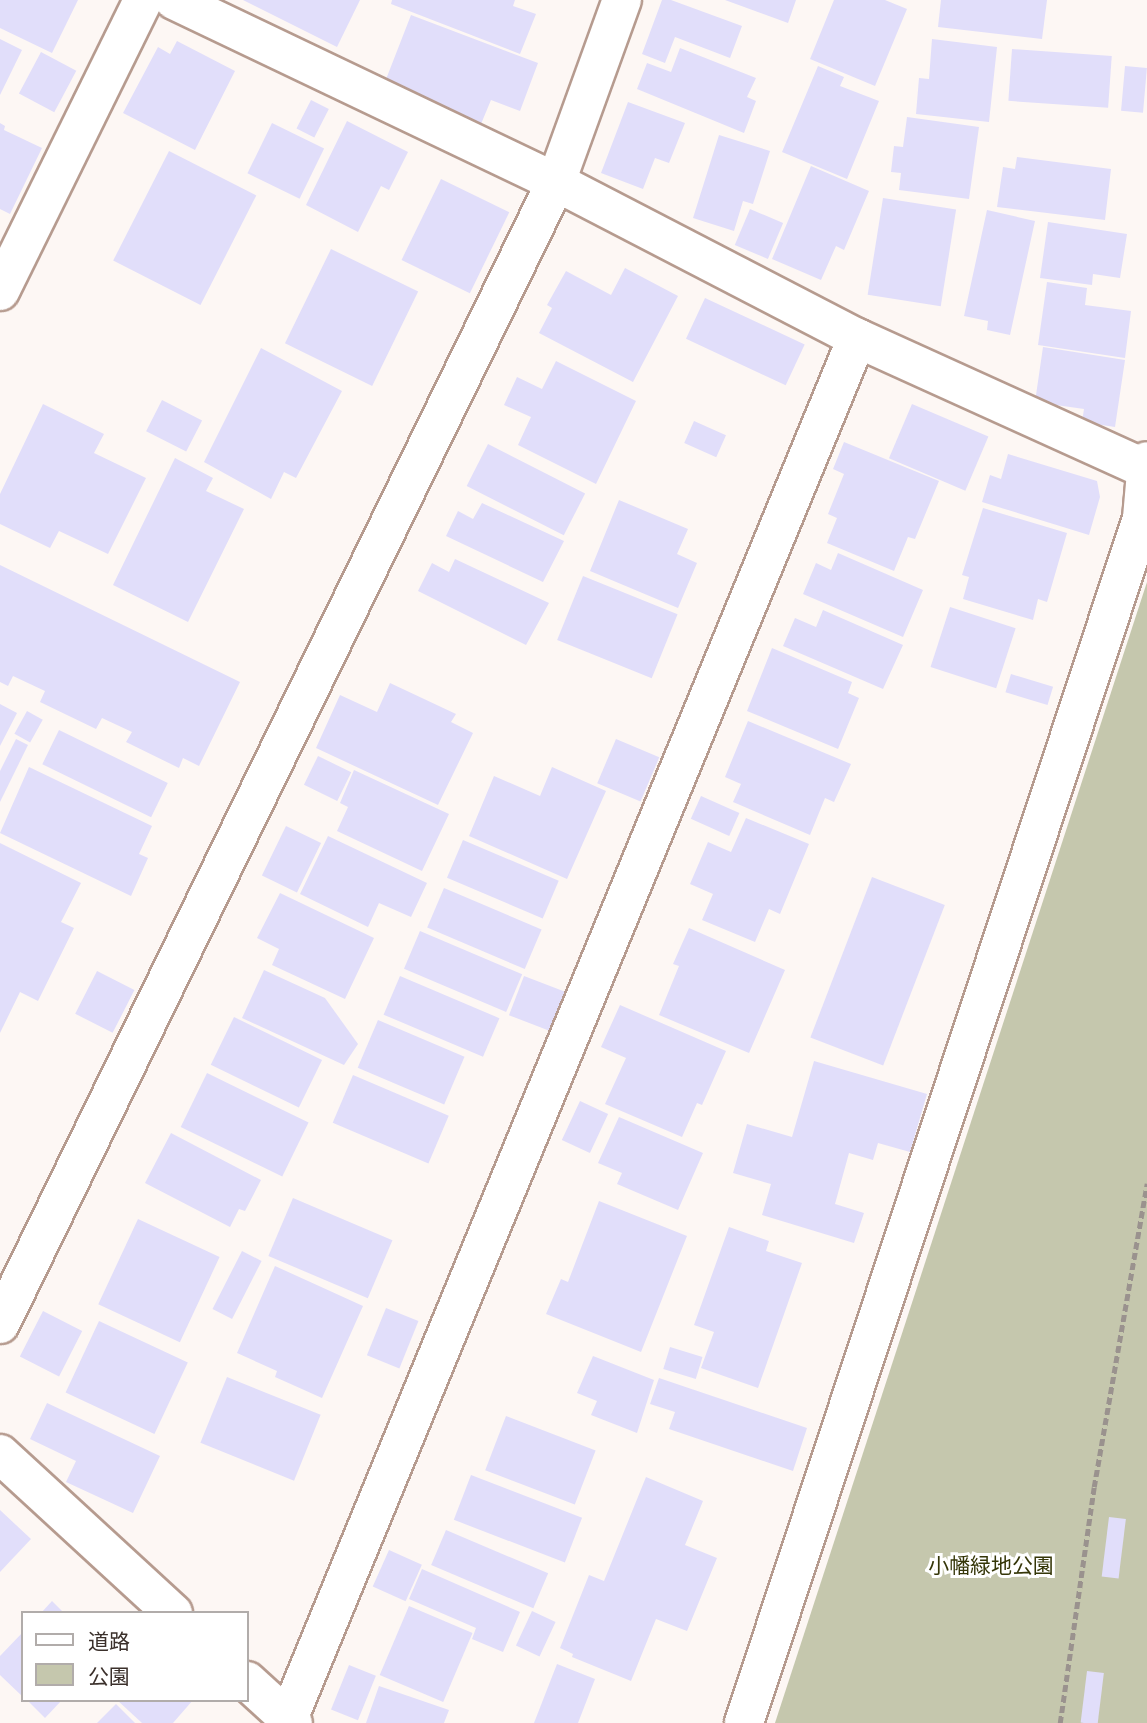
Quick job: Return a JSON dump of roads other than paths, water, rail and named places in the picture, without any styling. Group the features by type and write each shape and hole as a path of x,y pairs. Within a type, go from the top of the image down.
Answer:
{"street":[{"path":"0,291 143,0"},
{"path":"174,0 556,182 857,338 1147,465 1142,518 744,1723"},
{"path":"0,1324 556,182 622,0"},
{"path":"248,1682 291,1721 857,338"},
{"path":"0,1454 171,1611"}],"park label":[{"name":"小幡緑地公園","path":"991,1566"}]}
